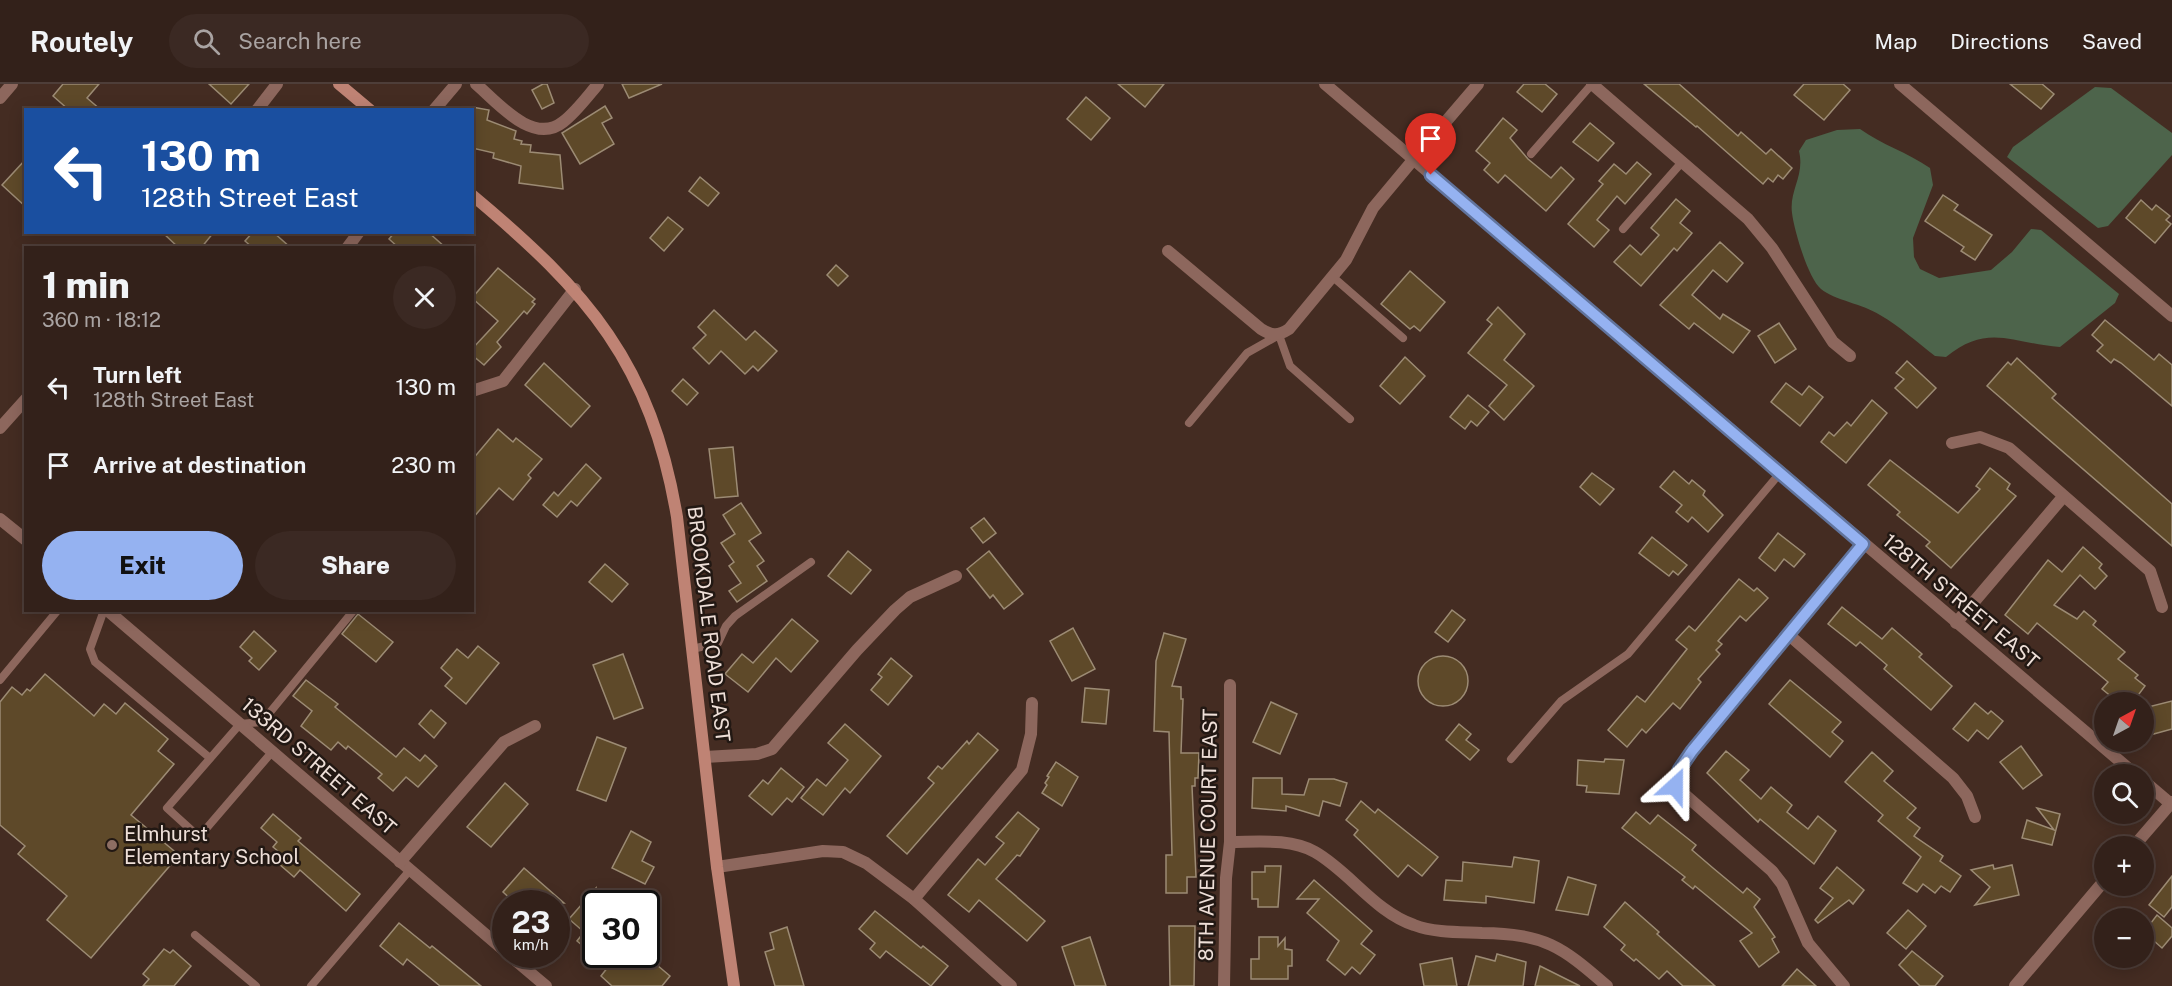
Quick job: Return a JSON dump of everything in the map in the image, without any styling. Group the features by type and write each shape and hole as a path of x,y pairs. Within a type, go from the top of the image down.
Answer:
{"main road":[{"path":"339,84 368,108"},
{"name":"BROOKDALE ROAD EAST","path":"474,197 547,260 575,290 617,346 650,409 671,482 717,867 734,986"}],"street":[{"path":"0,98 12,84"},
{"path":"259,108 277,84"},
{"path":"436,108 456,84"},
{"path":"476,84 525,125 538,128 551,128 562,124 598,84"},
{"name":"128TH STREET EAST","path":"1324,84 2123,764"},
{"path":"1168,251 1261,329 1270,334 1279,335 1289,329 1333,277 1355,247 1373,208 1478,84"},
{"path":"1592,84 1748,219 1772,248 1833,342 1850,356"},
{"path":"1900,84 2172,316"},
{"path":"474,390 503,381 575,290"},
{"path":"0,428 24,401"},
{"path":"1952,443 1980,437 2009,448 2150,571 2162,607"},
{"path":"1956,623 2063,497"},
{"path":"0,519 24,538"},
{"path":"1844,986 1811,949 1782,884 1772,871 1675,786 1679,770 1692,751 1863,544"},
{"path":"705,757 757,754 772,749 857,650 895,610 910,597 956,576"},
{"name":"133RD STREET EAST","path":"108,612 492,940"},
{"path":"1789,635 1953,778 1967,796 1975,817"},
{"name":"8TH AVENUE COURT EAST","path":"1224,986 1226,878 1230,843 1230,685"},
{"path":"914,899 1022,770 1031,734 1032,703"},
{"path":"405,866 504,742 535,726"},
{"path":"2143,836 2171,804 2154,790"},
{"path":"1230,843 1282,842 1315,851 1380,904 1411,925 1425,929 1507,934 1546,942 1563,949 1608,986"},
{"path":"717,867 835,850 866,863 914,899 1011,986"},
{"path":"2015,986 2094,893"},
{"name":"133RD STREET EAST","path":"525,968 546,986"}],"lane":[{"path":"1531,154 1592,84"},
{"path":"1623,229 1683,161"},
{"path":"1333,277 1403,338"},
{"path":"1189,423 1247,353 1279,335 1290,366 1350,419"},
{"path":"1511,759 1561,701 1628,654 1780,472"},
{"path":"692,649 718,643 726,626 735,616 811,562"},
{"path":"0,680 56,612"},
{"path":"105,612 90,649 95,662 210,758"},
{"path":"272,752 199,837 166,808 240,724 262,722 352,612"},
{"path":"311,986 405,866"},
{"path":"195,935 256,986"}],"green space":[{"path":"2095,87 2111,88 2172,133 2172,155 2108,226 2098,228 2007,157 2013,147"},
{"path":"1860,129 1930,168 1933,185 1913,238 1914,257 1920,269 1939,278 1991,270 2012,252 2031,229 2041,230 2119,294 2115,303 2060,347 1988,338 1961,346 1946,357 1935,356 1894,324 1873,311 1821,289 1811,275 1793,221 1793,197 1800,168 1799,151 1806,140 1837,130"}],"building":[{"path":"63,84 99,84 87,98 99,108 67,108 53,96"},
{"path":"209,84 249,84 231,104"},
{"path":"547,84 554,103 542,109 532,90"},
{"path":"622,84 662,84 629,98"},
{"path":"1118,84 1164,84 1145,107"},
{"path":"1524,84 1545,84 1557,94 1542,112 1517,92"},
{"path":"1644,84 1679,84 1738,136 1741,132 1766,154 1771,149 1792,168 1783,179 1778,175 1773,182 1768,178 1763,184 1697,126"},
{"path":"1804,84 1843,84 1850,90 1824,120 1794,95"},
{"path":"2010,84 2042,84 2054,94 2041,109"},
{"path":"1086,97 1110,118 1091,140 1067,119"},
{"path":"605,106 612,118 602,123 614,144 580,164 562,133"},
{"path":"472,107 489,110 487,120 516,131 514,139 522,141 521,144 531,145 530,152 560,155 563,189 519,183 521,166 493,158 494,153 474,148 474,108"},
{"path":"1503,118 1517,130 1510,138 1528,159 1551,178 1561,167 1574,179 1546,211 1505,175 1498,183 1484,170 1490,163 1476,151"},
{"path":"1590,123 1614,143 1598,161 1573,142"},
{"path":"24,161 24,205 2,185"},
{"path":"1637,162 1651,174 1625,204 1617,196 1597,220 1609,230 1594,247 1568,224 1603,184 1599,181 1614,164 1626,174"},
{"path":"700,177 719,193 708,206 689,191"},
{"path":"1943,195 1958,205 1954,210 1992,235 1975,260 1961,251 1964,247 1925,221"},
{"path":"1676,199 1690,211 1680,223 1692,233 1677,251 1674,248 1641,286 1614,262 1630,245 1641,255 1659,235 1651,228"},
{"path":"2141,200 2152,210 2156,205 2170,216 2166,220 2171,224 2155,243 2126,218"},
{"path":"668,217 683,229 664,251 650,238"},
{"path":"164,234 212,234 203,246 177,246"},
{"path":"251,234 275,234 289,246 251,246 245,241"},
{"path":"393,234 430,234 444,246 397,246 389,239"},
{"path":"1720,242 1743,263 1727,282 1713,270 1692,295 1720,319 1723,314 1750,331 1733,353 1694,323 1689,329 1660,305"},
{"path":"836,265 848,276 838,286 827,275"},
{"path":"498,268 535,299 532,302 535,304 527,314 524,311 497,342 501,347 484,365 474,357 474,347 498,321 474,300 474,296"},
{"path":"1410,271 1445,302 1420,331 1414,326 1410,329 1381,304"},
{"path":"1498,307 1525,334 1504,360 1534,386 1504,420 1489,406 1507,385 1468,353 1492,324 1487,320"},
{"path":"714,310 746,340 755,331 777,351 758,371 753,366 745,374 721,351 709,364 693,348 706,335 698,327"},
{"path":"2105,320 2154,360 2159,354 2172,365 2172,406 2121,363 2114,359 2111,363 2097,351 2103,345 2092,335"},
{"path":"1779,323 1796,349 1775,363 1758,336"},
{"path":"1405,357 1425,376 1400,404 1380,386"},
{"path":"2017,358 2056,394 2052,398 2172,504 2172,546 1987,386 2008,362 2011,365"},
{"path":"1907,361 1936,388 1917,408 1895,388 1904,379 1896,373"},
{"path":"544,363 590,406 571,427 525,385"},
{"path":"683,379 698,393 687,405 672,391"},
{"path":"1786,383 1802,395 1809,386 1823,397 1800,426 1771,402"},
{"path":"1468,395 1489,412 1477,426 1471,421 1465,429 1450,417"},
{"path":"1872,400 1887,413 1846,463 1821,442 1829,432 1834,436 1847,422 1851,426"},
{"path":"498,429 513,442 516,438 542,459 528,475 531,478 513,500 499,488 474,517 474,458"},
{"path":"733,447 738,496 715,498 709,449"},
{"path":"1890,460 1958,513 1980,489 1976,486 1990,468 2010,484 2007,489 2016,496 1951,568 1926,546 1930,542 1897,515 1900,512 1868,485"},
{"path":"586,464 601,478 577,506 571,501 557,517 543,505 554,492 558,496"},
{"path":"1674,471 1689,484 1692,480 1705,491 1703,495 1723,515 1708,532 1692,517 1688,522 1676,512 1682,505 1660,487"},
{"path":"1592,473 1614,489 1600,505 1580,487"},
{"path":"741,503 761,533 749,541 764,561 757,566 767,581 737,602 729,591 741,583 729,566 734,562 721,543 735,534 723,515"},
{"path":"984,518 996,533 983,543 971,528"},
{"path":"1778,533 1805,554 1794,567 1784,559 1775,571 1759,558"},
{"path":"1652,537 1687,565 1678,575 1673,571 1669,576 1639,553"},
{"path":"2083,547 2102,564 2099,568 2107,576 2095,589 2080,575 2054,605 2077,619 2084,611 2096,621 2093,625 2125,652 2118,659 2138,675 2135,678 2145,686 2140,692 2106,692 2102,689 2108,682 2037,623 2028,634 2005,615 2048,560 2062,572"},
{"path":"848,551 871,570 851,594 828,576"},
{"path":"989,551 1023,594 1004,609 993,595 990,598 967,569"},
{"path":"605,564 628,584 612,602 589,582"},
{"path":"1739,579 1754,591 1757,588 1768,598 1746,621 1740,616 1718,641 1722,644 1716,650 1720,654 1698,679 1701,682 1680,709 1673,703 1646,733 1642,729 1627,747 1608,730 1637,696 1645,702 1687,649 1676,640 1689,626 1695,631"},
{"path":"1842,607 1882,639 1892,628 1922,654 1919,657 1952,686 1931,710 1884,669 1887,665 1860,642 1856,646 1828,624"},
{"path":"1452,610 1465,620 1448,642 1435,632"},
{"path":"358,614 393,642 376,662 342,634"},
{"path":"792,619 818,641 791,672 776,658 748,692 725,674 742,654 753,663"},
{"path":"1073,628 1095,669 1072,681 1050,641"},
{"path":"254,631 276,651 259,670 249,661 252,658 240,647"},
{"path":"1164,633 1186,639 1172,686 1181,687 1181,699 1183,699 1181,753 1199,753 1198,778 1195,778 1195,786 1192,786 1196,877 1187,877 1187,893 1166,893 1166,855 1172,855 1169,732 1154,731 1156,661"},
{"path":"478,646 499,663 466,704 445,686 452,678 441,668 457,649 468,658"},
{"path":"623,654 643,708 614,719 593,665"},
{"path":"1443,656 1461,663 1468,681 1461,699 1443,706 1425,699 1418,681 1425,663"},
{"path":"891,658 912,676 888,705 871,690 882,677 878,674"},
{"path":"45,674 94,716 104,704 116,714 125,703 168,739 158,751 174,764 131,815 179,855 91,958 47,920 67,896 18,854 25,846 0,825 0,702 12,687 22,695 27,689 30,691"},
{"path":"306,680 338,704 335,707 396,757 404,748 420,761 425,755 437,766 418,787 406,777 393,791 378,778 382,774 348,746 346,749 338,742 331,750 301,726 312,711 293,696"},
{"path":"1790,680 1841,722 1832,732 1843,741 1830,757 1769,704"},
{"path":"1085,688 1109,690 1106,724 1082,722"},
{"path":"2172,701 2172,729 2154,734 2154,706"},
{"path":"1271,702 1297,714 1280,754 1253,742"},
{"path":"1975,703 1988,714 1991,711 2003,721 1988,739 1977,730 1968,741 1953,729"},
{"path":"431,710 446,723 434,738 419,724"},
{"path":"845,724 881,756 850,793 845,788 823,815 801,798 817,779 826,786 848,760 828,743"},
{"path":"1459,724 1471,734 1466,740 1479,750 1470,760 1446,740"},
{"path":"978,733 998,750 907,854 887,836 934,783 928,778 938,766 942,769 967,741 969,744"},
{"path":"597,737 626,748 606,801 577,790"},
{"path":"2021,746 2042,775 2023,789 2000,762"},
{"path":"1726,751 1749,770 1740,780 1761,799 1771,787 1792,805 1787,812 1808,829 1818,816 1836,831 1814,864 1760,819 1758,822 1707,773"},
{"path":"1872,752 1893,771 1884,781 1916,808 1907,818 1920,828 1914,836 1943,856 1940,861 1961,876 1950,892 1941,886 1935,893 1923,884 1917,892 1903,883 1921,857 1878,821 1883,815 1845,782"},
{"path":"1605,759 1624,760 1619,794 1586,792 1587,786 1577,785 1578,760 1604,762"},
{"path":"1056,762 1078,777 1062,806 1042,793 1047,785 1045,783 1049,777 1047,776"},
{"path":"781,768 804,787 792,802 787,798 772,815 749,796 763,780 768,784"},
{"path":"1253,778 1282,778 1282,794 1304,795 1309,779 1334,779 1347,783 1340,806 1323,801 1319,816 1286,806 1286,811 1252,808"},
{"path":"505,783 528,804 491,847 467,827"},
{"path":"1361,801 1375,813 1378,809 1438,857 1422,876 1408,865 1398,877 1354,835 1358,830 1346,820"},
{"path":"2037,808 2060,814 2052,845 2022,838 2027,820 2054,830"},
{"path":"1018,812 1039,829 1020,856 1017,855 996,879 1045,921 1027,941 979,900 969,912 948,895 978,859 985,865 1004,843 996,837"},
{"path":"1636,812 1650,824 1658,815 1696,845 1692,850 1743,893 1747,888 1760,899 1754,907 1775,937 1772,939 1779,952 1759,967 1740,941 1752,933 1695,886 1693,889 1682,880 1685,877 1622,828"},
{"path":"273,814 301,838 298,841 360,894 346,911 300,870 294,877 279,864 285,857 273,847 277,842 261,828"},
{"path":"631,831 651,842 642,861 654,867 645,884 612,868"},
{"path":"1514,857 1539,861 1534,903 1486,896 1486,903 1444,900 1446,880 1462,881 1463,862 1512,867"},
{"path":"1993,865 1994,869 2012,865 2019,895 1975,905 1990,887 1971,870"},
{"path":"1265,866 1281,866 1278,907 1258,907 1258,899 1252,899 1252,872 1265,872"},
{"path":"1837,867 1864,890 1853,904 1849,900 1818,923 1815,920 1833,898 1820,888"},
{"path":"524,868 549,890 505,890"},
{"path":"2172,876 2172,907 2164,917 2149,905"},
{"path":"1568,877 1596,885 1588,915 1556,910"},
{"path":"1314,880 1372,931 1361,944 1375,955 1360,974 1352,967 1345,975 1327,960 1339,941 1307,913 1319,899 1297,899"},
{"path":"1625,902 1715,986 1683,986 1667,971 1659,979 1636,959 1634,961 1621,950 1625,945 1604,927"},
{"path":"582,904 582,930 570,918"},
{"path":"1908,910 1926,926 1906,949 1887,933"},
{"path":"875,911 921,948 923,946 948,966 931,986 886,951 880,958 870,949 875,943 859,929"},
{"path":"2157,915 2172,928 2172,936 2162,948 2154,941 2154,919"},
{"path":"399,923 430,948 432,946 481,986 440,986 407,959 403,965 380,946"},
{"path":"1169,926 1195,926 1194,986 1170,986"},
{"path":"787,927 804,986 775,986 765,952 774,949 770,933"},
{"path":"582,935 582,945 577,941"},
{"path":"1090,937 1106,986 1075,986 1062,947"},
{"path":"1259,937 1278,937 1278,946 1285,938 1285,949 1292,950 1292,966 1288,966 1288,979 1251,979 1251,959 1259,959"},
{"path":"164,949 170,953 173,950 191,966 174,986 143,986 149,979 143,974"},
{"path":"1912,951 1943,976 1935,986 1920,986 1899,965"},
{"path":"1497,954 1526,962 1523,986 1468,986 1476,956 1495,961"},
{"path":"1452,958 1457,986 1424,986 1420,964"},
{"path":"1540,966 1580,986 1535,986"},
{"path":"607,968 660,968 670,976 662,986 612,986 601,976"},
{"path":"1797,969 1816,986 1782,986"}],"place":[{"name":"Elmhurst Elementary School","path":"112,845"}],"route":[{"path":"1431,175 1863,544 1692,751 1679,770 1675,786"}]}
